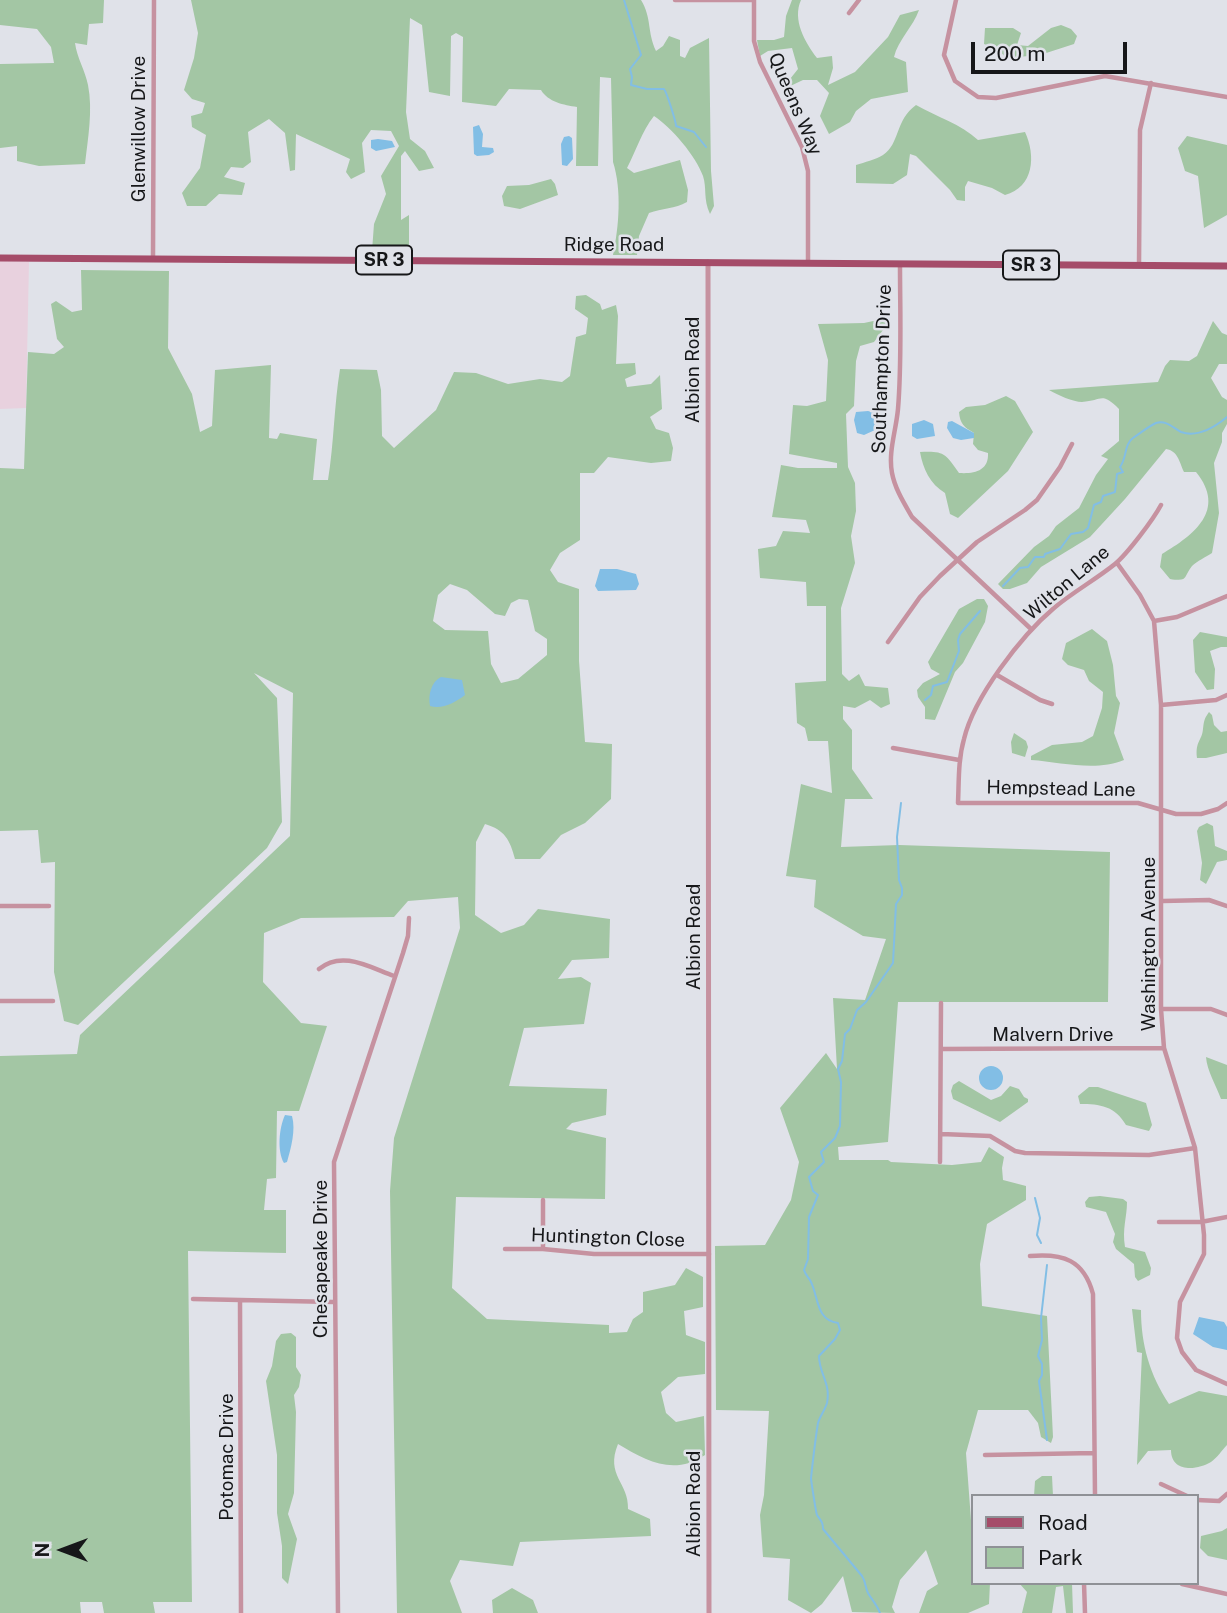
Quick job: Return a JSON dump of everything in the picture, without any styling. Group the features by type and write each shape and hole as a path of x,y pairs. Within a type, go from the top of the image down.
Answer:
{"main road":[{"name":"Ridge Road","path":"0,258 808,261 1227,266"}],"street":[{"name":"Glenwillow Drive","path":"153,259 154,0"},
{"path":"675,0 754,0"},
{"name":"Queens Way","path":"754,0 754,41 760,62 802,147 808,171 808,261"},
{"path":"849,13 859,0"},
{"path":"956,0 944,55 955,80 978,97 996,99 1105,76 1227,97"},
{"path":"1139,265 1140,130 1151,83"},
{"name":"Albion Road","path":"708,262 709,1613"},
{"name":"Southampton Drive","path":"900,263 900,369 898,412 892,443 892,472 900,496 912,517 1031,629"},
{"path":"888,642 919,597 977,542 1037,500 1072,444"},
{"name":"Wilton Lane","path":"958,803 959,760 972,714 981,696 1031,629 1053,608 1117,563 1153,520 1161,505"},
{"name":"Washington Avenue","path":"1117,563 1140,594 1154,621 1161,705 1161,1009 1164,1048 1195,1148 1204,1235 1204,1254 1180,1303 1177,1338 1182,1352 1196,1370 1227,1384"},
{"path":"1154,621 1177,617 1227,596"},
{"path":"997,675 1052,704"},
{"path":"1161,705 1216,700 1227,695"},
{"path":"893,748 959,760"},
{"name":"Hempstead Lane","path":"958,803 1138,803 1163,808 1176,814 1201,814 1227,803"},
{"path":"1163,901 1209,900 1227,906"},
{"path":"0,906 49,906"},
{"name":"Chesapeake Drive","path":"338,1613 334,1162 408,936 409,918"},
{"path":"320,969 328,962 346,959 394,976"},
{"path":"0,1001 53,1002"},
{"path":"940,1162 941,1003"},
{"path":"1161,1009 1211,1009 1227,1015"},
{"name":"Malvern Drive","path":"941,1049 1164,1048"},
{"path":"942,1134 990,1136 1015,1151 1024,1153 1149,1155 1195,1148"},
{"path":"543,1200 543,1249"},
{"path":"1159,1223 1201,1223 1227,1217"},
{"name":"Huntington Close","path":"505,1249 543,1249 594,1254 710,1254"},
{"path":"1030,1256 1050,1254 1073,1262 1089,1279 1093,1294 1095,1494"},
{"path":"193,1299 334,1302"},
{"name":"Potomac Drive","path":"240,1300 242,1613"},
{"path":"985,1454 1094,1452"},
{"path":"1161,1484 1183,1494"},
{"path":"1199,1500 1219,1501 1227,1494"},
{"path":"1084,1585 1085,1613"},
{"path":"1186,1585 1227,1594"}],"shaded area":[{"path":"0,261 29,262 26,408 0,409"}],"green space":[{"path":"0,0 104,0 103,23 89,24 87,45 75,43 87,80 90,104 85,164 39,166 17,161 17,146 0,148 0,64 54,63 51,47 37,29 0,25"},
{"path":"191,0 641,0 656,51 669,36 680,40 680,56 685,58 690,48 709,38 714,206 710,214 703,176 689,151 654,116 627,168 634,173 680,160 688,190 687,202 649,213 639,236 637,255 613,255 619,196 613,162 611,78 600,77 598,166 576,166 577,107 552,100 541,90 509,89 496,106 462,102 463,37 456,33 451,36 450,96 429,92 422,25 410,18 406,112 410,139 425,151 434,168 419,171 405,151 401,156 401,220 409,215 409,251 372,251 374,224 386,194 381,176 399,146 391,131 371,130 362,143 365,172 351,179 346,172 350,159 296,134 295,170 290,171 285,133 269,119 248,132 251,162 243,168 231,167 224,177 245,183 242,195 219,194 206,206 187,206 182,193 200,168 206,135 192,127 191,116 202,113 205,103 192,99 184,90 198,33"},
{"path":"792,0 801,0 799,23 812,52 817,58 832,56 833,68 828,85 855,72 888,37 900,15 919,10 894,57 906,62 908,92 871,99 856,111 850,122 829,134 820,116 829,93 817,80 803,80 784,89 782,82 790,79 798,69 792,48 768,51 760,56 757,40 784,37 786,16"},
{"path":"1061,25 1071,29 1077,36 1074,44 1040,55 1006,58 998,49 984,44 985,28 1013,28 1021,33 1017,45 1028,46 1051,28"},
{"path":"916,105 956,125 978,140 1025,132 1031,151 1027,178 1015,191 1005,195 968,181 965,201 957,200 916,156 910,154 907,175 893,184 856,183 856,165 877,158 888,150 904,118"},
{"path":"1187,136 1227,145 1227,215 1204,228 1198,176 1185,171 1178,148"},
{"path":"551,179 558,195 520,209 504,206 502,196 507,186 529,185"},
{"path":"81,270 169,271 168,348 192,394 200,432 212,426 215,370 271,365 269,438 277,439 280,433 317,439 313,480 328,480 340,369 377,370 381,390 382,436 394,448 436,410 454,372 476,373 508,384 540,379 562,382 570,376 576,337 586,334 588,318 575,309 576,296 586,295 600,304 602,310 616,305 616,364 635,363 636,374 625,379 627,387 651,384 660,375 662,409 650,417 656,429 669,433 673,448 671,461 651,463 608,457 594,473 580,473 580,540 560,553 550,570 558,582 579,589 579,661 585,742 612,744 611,799 585,823 561,835 540,859 515,859 506,837 485,824 476,842 475,915 501,933 524,925 538,909 610,919 609,958 572,960 558,979 581,977 591,983 584,1024 524,1028 509,1086 607,1089 606,1115 572,1123 566,1129 606,1138 605,1199 456,1197 452,1288 487,1319 609,1325 609,1333 627,1332 633,1319 643,1312 643,1292 675,1285 686,1268 703,1277 703,1307 684,1311 686,1335 705,1342 705,1374 678,1377 661,1392 666,1413 676,1422 704,1416 705,1455 682,1465 660,1464 618,1444 614,1464 625,1492 628,1509 650,1519 651,1536 520,1542 513,1566 460,1560 450,1581 462,1613 397,1613 390,1191 394,1138 460,928 458,897 408,901 394,917 301,918 264,933 263,982 301,1023 327,1026 299,1111 277,1111 276,1178 267,1179 264,1210 286,1210 286,1253 188,1251 192,1602 153,1602 155,1613 104,1613 102,1602 80,1602 81,1613 0,1613 0,1056 77,1054 80,1035 290,836 293,693 254,673 277,698 282,822 267,848 78,1025 64,1021 54,972 55,862 41,863 38,830 0,831 0,468 24,469 28,352 54,354 64,347 57,339 51,304 56,301 72,312 82,310","holes":["450,584 467,590 495,614 505,616 511,603 519,599 528,600 535,631 547,639 547,655 518,679 501,683 491,664 488,631 445,630 433,621 438,595"]},
{"path":"878,320 889,322 874,342 860,346 856,361 854,406 846,414 848,467 855,483 856,511 851,536 855,563 841,608 842,674 849,681 859,674 865,686 888,688 890,704 881,708 870,700 855,708 843,706 843,719 852,730 852,769 873,799 845,799 841,847 899,845 1110,852 1108,1002 898,1002 888,1142 838,1147 839,1160 888,1160 952,1165 981,1162 989,1147 1004,1157 1003,1180 1026,1186 1026,1200 987,1224 980,1264 982,1306 1047,1316 1053,1437 1051,1443 1041,1437 1038,1423 1028,1410 978,1410 966,1453 972,1534 972,1585 990,1585 989,1604 968,1613 919,1613 927,1591 938,1584 926,1550 900,1580 892,1607 895,1613 852,1612 843,1576 822,1604 811,1613 788,1600 790,1559 763,1557 760,1515 764,1495 769,1411 716,1410 715,1246 765,1245 791,1200 799,1162 780,1108 826,1053 837,1069 833,998 865,1000 886,939 863,936 814,907 816,880 786,876 801,784 832,793 828,741 808,741 805,728 797,723 795,683 826,681 826,606 807,606 806,582 760,578 758,549 776,546 783,531 810,533 806,520 772,517 781,465 837,468 837,463 789,454 793,405 807,406 826,401 828,360 818,324"},
{"path":"1213,321 1222,333 1227,335 1227,364 1219,364 1211,378 1222,397 1227,400 1227,424 1214,463 1219,513 1212,553 1192,566 1183,579 1170,579 1160,567 1162,554 1185,539 1203,520 1208,498 1205,486 1196,472 1184,472 1176,454 1166,449 1090,537 1041,567 1027,583 1003,589 998,584 1034,547 1049,536 1056,526 1079,508 1096,475 1108,459 1101,456 1119,441 1119,409 1113,403 1101,398 1078,402 1049,390 1158,382 1170,360 1189,361 1197,356"},
{"path":"1006,396 1015,401 1033,432 1008,471 958,518 950,514 945,493 928,476 920,452 943,455 959,473 970,473 983,468 988,453 978,450 973,444 974,433 963,425 959,412 966,407 985,405"},
{"path":"977,599 984,599 988,606 985,622 963,663 955,672 935,720 925,719 925,707 917,690 923,683 940,674 931,669 928,662 959,609"},
{"path":"1092,629 1107,641 1113,665 1116,696 1120,703 1114,733 1124,760 1090,766 1031,760 1031,756 1052,745 1082,742 1093,736 1102,708 1103,692 1089,681 1084,670 1068,665 1062,659 1066,643"},
{"path":"1200,632 1227,637 1227,647 1210,651 1215,669 1214,689 1207,690 1195,672 1193,640"},
{"path":"1209,712 1214,725 1221,732 1227,731 1227,753 1197,758 1204,720"},
{"path":"1014,733 1026,741 1028,747 1025,757 1012,753"},
{"path":"1207,823 1213,826 1215,846 1227,851 1227,860 1217,862 1206,884 1200,880 1202,863 1197,831"},
{"path":"1206,1057 1227,1065 1227,1099 1221,1099"},
{"path":"959,1081 991,1100 1001,1096 1010,1086 1019,1089 1028,1102 1000,1122 953,1099 953,1085"},
{"path":"1089,1087 1098,1087 1146,1103 1152,1125 1149,1131 1126,1125 1117,1114 1106,1107 1080,1104 1078,1096"},
{"path":"1100,1196 1127,1202 1125,1247 1145,1252 1151,1268 1150,1275 1138,1281 1134,1264 1116,1249 1113,1242 1115,1234 1106,1212 1086,1207 1085,1202 1089,1197"},
{"path":"1132,1309 1141,1310 1148,1359 1169,1404 1199,1391 1227,1396 1227,1445 1205,1465 1192,1468 1180,1466 1172,1457 1171,1450 1148,1451 1137,1465 1142,1353 1137,1352"},
{"path":"291,1333 296,1337 296,1367 301,1375 294,1395 294,1493 288,1514 297,1539 288,1584 282,1578 282,1546 277,1513 277,1455 266,1381 272,1366 276,1341 281,1334"},
{"path":"1042,1476 1052,1476 1053,1494 1034,1494 1035,1481"},
{"path":"1227,1528 1227,1560 1208,1556 1200,1548 1201,1536"},
{"path":"1021,1585 1072,1585 1073,1613 1066,1613 1063,1586 1056,1587 1052,1613 1022,1613 1027,1592"},
{"path":"512,1588 533,1600 538,1613 493,1613 492,1600"}],"water":[{"path":"479,125 483,134 482,147 493,148 494,152 489,155 474,154 473,127"},
{"path":"564,137 572,138 573,159 567,166 562,165 561,144"},
{"path":"371,140 392,141 395,147 376,151 371,148"},
{"path":"856,412 875,413 877,418 875,430 864,435 857,433 854,420"},
{"path":"924,420 933,424 935,436 917,439 912,436 912,424"},
{"path":"952,421 974,433 974,438 953,438 947,428 948,422"},
{"path":"600,569 617,569 636,574 639,584 636,590 598,591 595,586"},
{"path":"441,677 462,680 465,695 444,706 430,706 431,689"},
{"path":"991,1066 1000,1069 1003,1078 1000,1087 991,1090 982,1087 979,1078 982,1069"},
{"path":"285,1115 292,1116 293,1127 289,1157 284,1163 280,1152 280,1139"},
{"path":"1199,1317 1224,1322 1227,1327 1227,1350 1213,1347 1193,1334"}],"waterway":[{"path":"624,0 641,55 630,69 631,85 664,89 676,126 694,132 706,147"},
{"path":"1003,586 1020,568 1028,567 1035,557 1044,557 1045,554 1060,549 1071,534 1083,532 1088,528 1094,505 1101,502 1103,496 1115,492 1117,474 1123,472 1120,467 1128,444 1133,438 1160,422 1167,423 1181,432 1194,434 1212,428 1227,417"},
{"path":"925,700 931,695 933,686 947,682 959,651 960,634 980,611"},
{"path":"880,1613 862,1576 823,1529 816,1513 811,1478 818,1423 828,1396 819,1356 840,1330 838,1323 831,1321 821,1312 813,1286 804,1270 808,1259 809,1217 818,1195 813,1191 809,1177 824,1162 821,1152 835,1138 840,1126 841,1082 838,1069 842,1061 845,1034 850,1029 857,1010 866,1002 893,963 896,904 902,895 897,837 901,803"},
{"path":"1035,1198 1040,1218 1037,1235 1041,1243"},
{"path":"1047,1265 1041,1318 1042,1340 1038,1356 1042,1364 1039,1381 1047,1440"}]}
